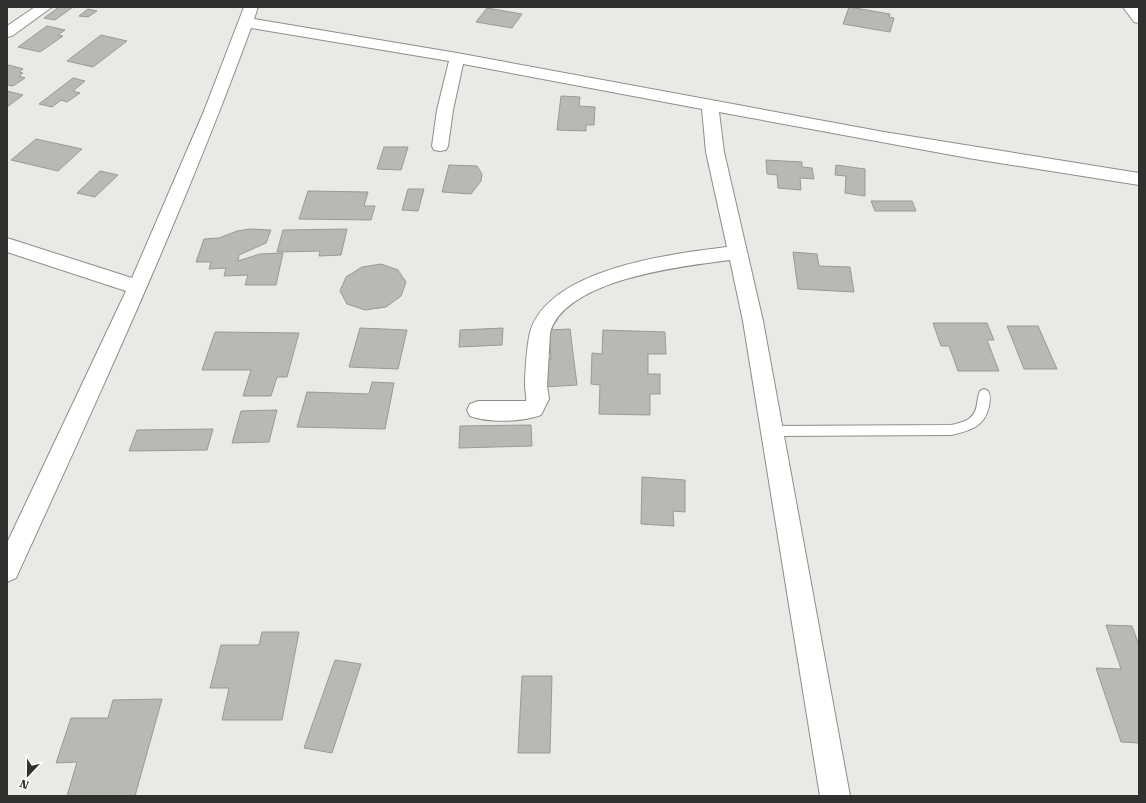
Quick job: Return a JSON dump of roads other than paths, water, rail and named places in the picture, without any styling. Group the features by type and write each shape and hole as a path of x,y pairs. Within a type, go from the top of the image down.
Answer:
{"street":[{"path":"7,32 45,7"},
{"path":"1130,7 1139,19"},
{"path":"7,570 138,287 212,111 247,14 457,58 710,107 1032,163 1139,179"},
{"path":"440,146 445,110 457,58"},
{"path":"710,107 715,152 753,321 835,796"},
{"path":"7,245 138,287"},
{"path":"478,410 517,411 533,409 538,399 535,390 539,334 551,311 576,291 620,274 664,262 737,252"}],"lane":[{"path":"772,431 951,430 968,426 979,420 983,410 984,394"}]}
